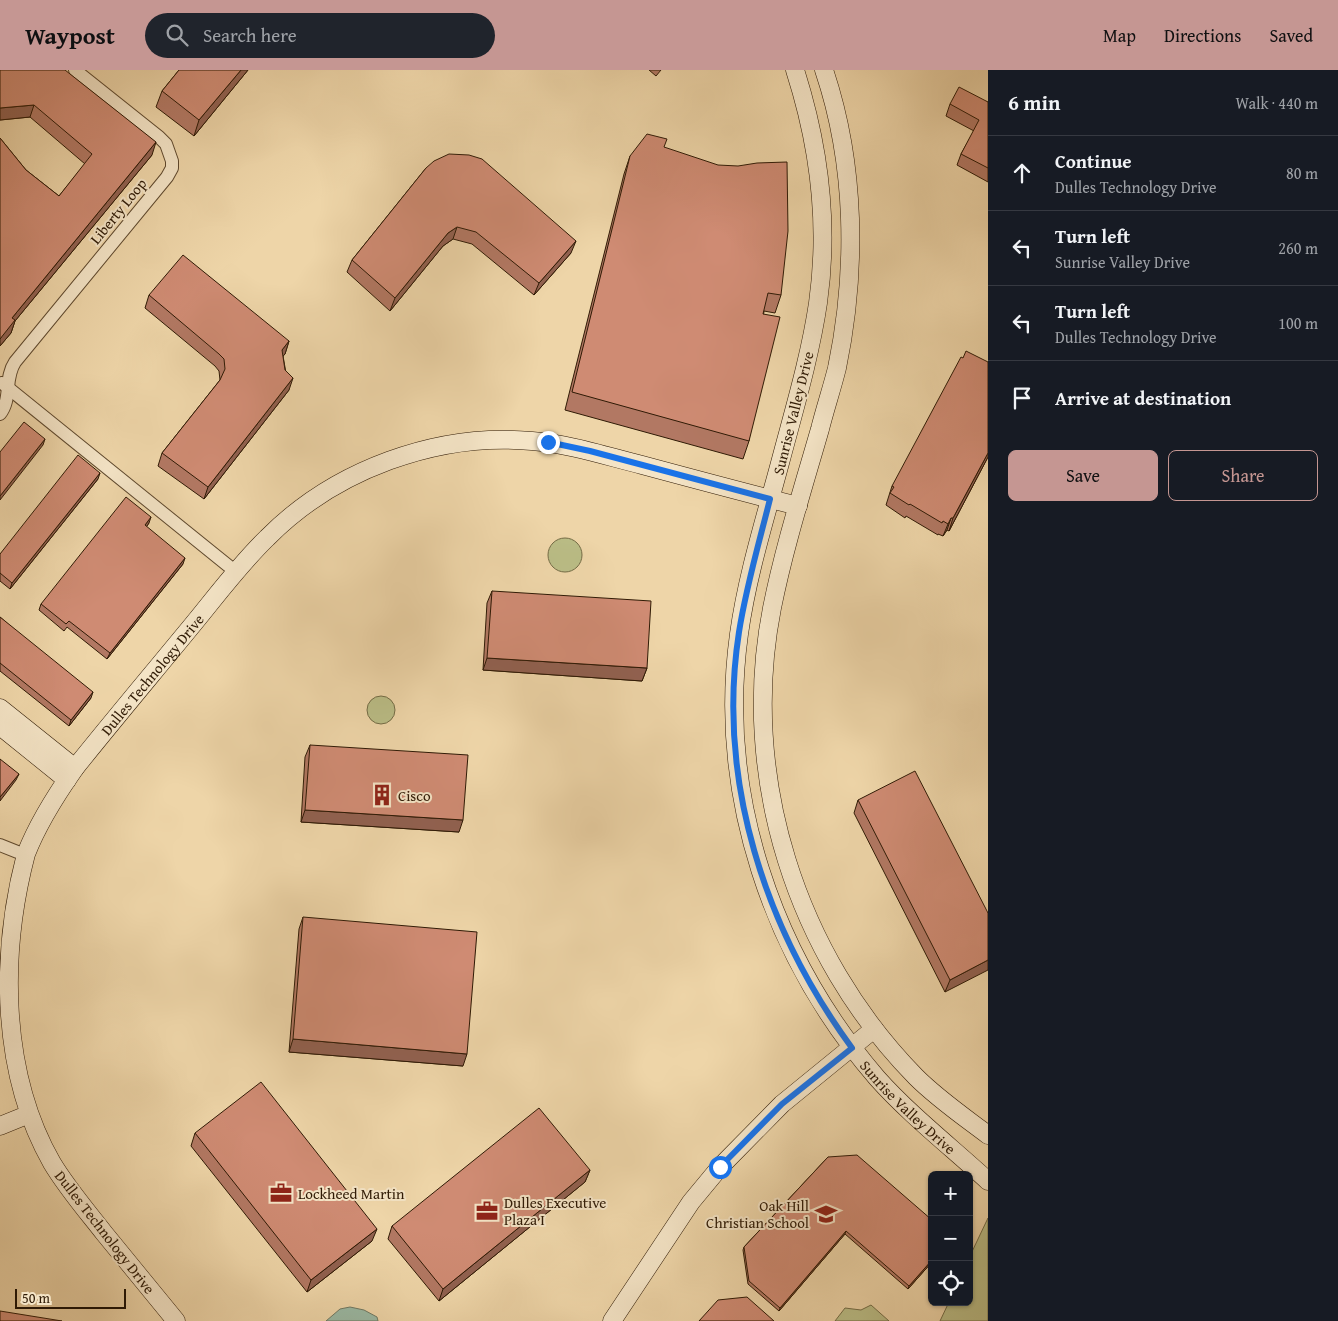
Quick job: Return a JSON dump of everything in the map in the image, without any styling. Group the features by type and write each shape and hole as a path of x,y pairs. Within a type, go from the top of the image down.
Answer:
{"main road":[{"name":"Sunrise Valley Drive","path":"795,70 805,101 814,141 820,182 823,220 822,261 818,303 810,346 749,580 737,651 734,715 741,793 761,875 780,925 790,948 831,1019 852,1048 892,1094 988,1181"},
{"name":"Sunrise Valley Drive","path":"824,70 840,135 848,190 850,231 847,312 836,370 777,583 767,636 762,715 766,768 780,838 800,900 823,949 858,1007 874,1030 930,1090 988,1135"},
{"name":"Dulles Technology Drive","path":"176,1321 63,1181 27,1116 8,1051 1,992 2,953 12,897 25,855 43,817 71,774 266,538 318,496 338,484 359,473 404,456 449,445 513,439 568,446 798,506"},
{"path":"0,708 71,774"},
{"path":"0,726 71,774"},
{"path":"612,1321 692,1202 715,1173 782,1104 874,1030"},
{"path":"0,1126 27,1116"}],"street":[{"name":"Liberty Loop","path":"0,414 5,404 4,384 15,362 167,177 172,168 170,151 160,137 76,70"},
{"path":"4,384 236,572"},
{"path":"0,845 25,855"}],"green space":[{"path":"565,538 577,543 582,555 577,567 565,572 553,567 548,555 553,543"},
{"path":"381,696 391,700 395,710 391,720 381,724 371,720 367,710 371,700"},
{"path":"988,1218 988,1321 940,1321 947,1306 973,1306 973,1250"},
{"path":"871,1305 889,1321 835,1321 845,1308 861,1310"}],"shaded area":[{"path":"350,1307 364,1310 377,1317 378,1321 326,1321 340,1309"}],"building":[{"path":"0,70 65,70 156,142 12,318 15,320 0,339 0,138 26,170 59,196 92,154 34,105 0,108"},
{"path":"179,70 241,70 199,120 162,91"},
{"path":"959,87 988,102 988,168 961,154 979,120 950,104"},
{"path":"647,134 667,139 664,147 718,165 738,166 787,162 788,231 781,295 768,293 763,314 780,317 749,441 572,392 630,156"},
{"path":"449,154 469,155 482,159 576,241 539,283 476,232 457,227 448,233 395,298 352,260 426,168 434,161"},
{"path":"183,255 289,341 282,350 285,370 293,378 208,487 162,453 220,380 225,369 224,359 219,354 149,295"},
{"path":"966,351 988,362 988,453 948,524 943,521 942,523 890,493 961,357 963,358"},
{"path":"24,422 45,439 0,496 0,452"},
{"path":"78,455 100,473 12,583 0,573 0,554"},
{"path":"126,497 151,517 145,525 185,558 110,653 69,621 66,624 41,604"},
{"path":"492,591 651,601 647,668 487,658"},
{"path":"0,617 93,692 71,720 0,663"},
{"name":"Cisco","path":"310,745 468,755 463,820 305,810"},
{"path":"0,759 19,774 0,797"},
{"path":"915,771 988,913 988,960 950,980 858,800"},
{"path":"303,917 477,932 467,1054 293,1039"},
{"name":"Lockheed Martin","path":"261,1082 377,1229 311,1280 195,1133"},
{"name":"Dulles Executive Plaza I","path":"539,1108 590,1170 443,1289 392,1226"},
{"name":"Oak Hill Christian School","path":"857,1155 928,1217 928,1265 909,1286 846,1231 780,1308 749,1281 744,1247 828,1157"},
{"path":"747,1297 774,1321 699,1321 718,1300"},
{"path":"0,1311 62,1321 0,1321"}],"place":[{"name":"Cisco","path":"382,795"},
{"name":"Lockheed Martin","path":"281,1193"},
{"name":"Dulles Executive Plaza I","path":"487,1211"},
{"name":"Oak Hill Christian School","path":"826,1214"}],"route":[{"path":"548,442 590,451 770,499 749,580 736,660 734,715 741,793 761,875 790,948 816,995 852,1048 782,1104 720,1167"}]}
